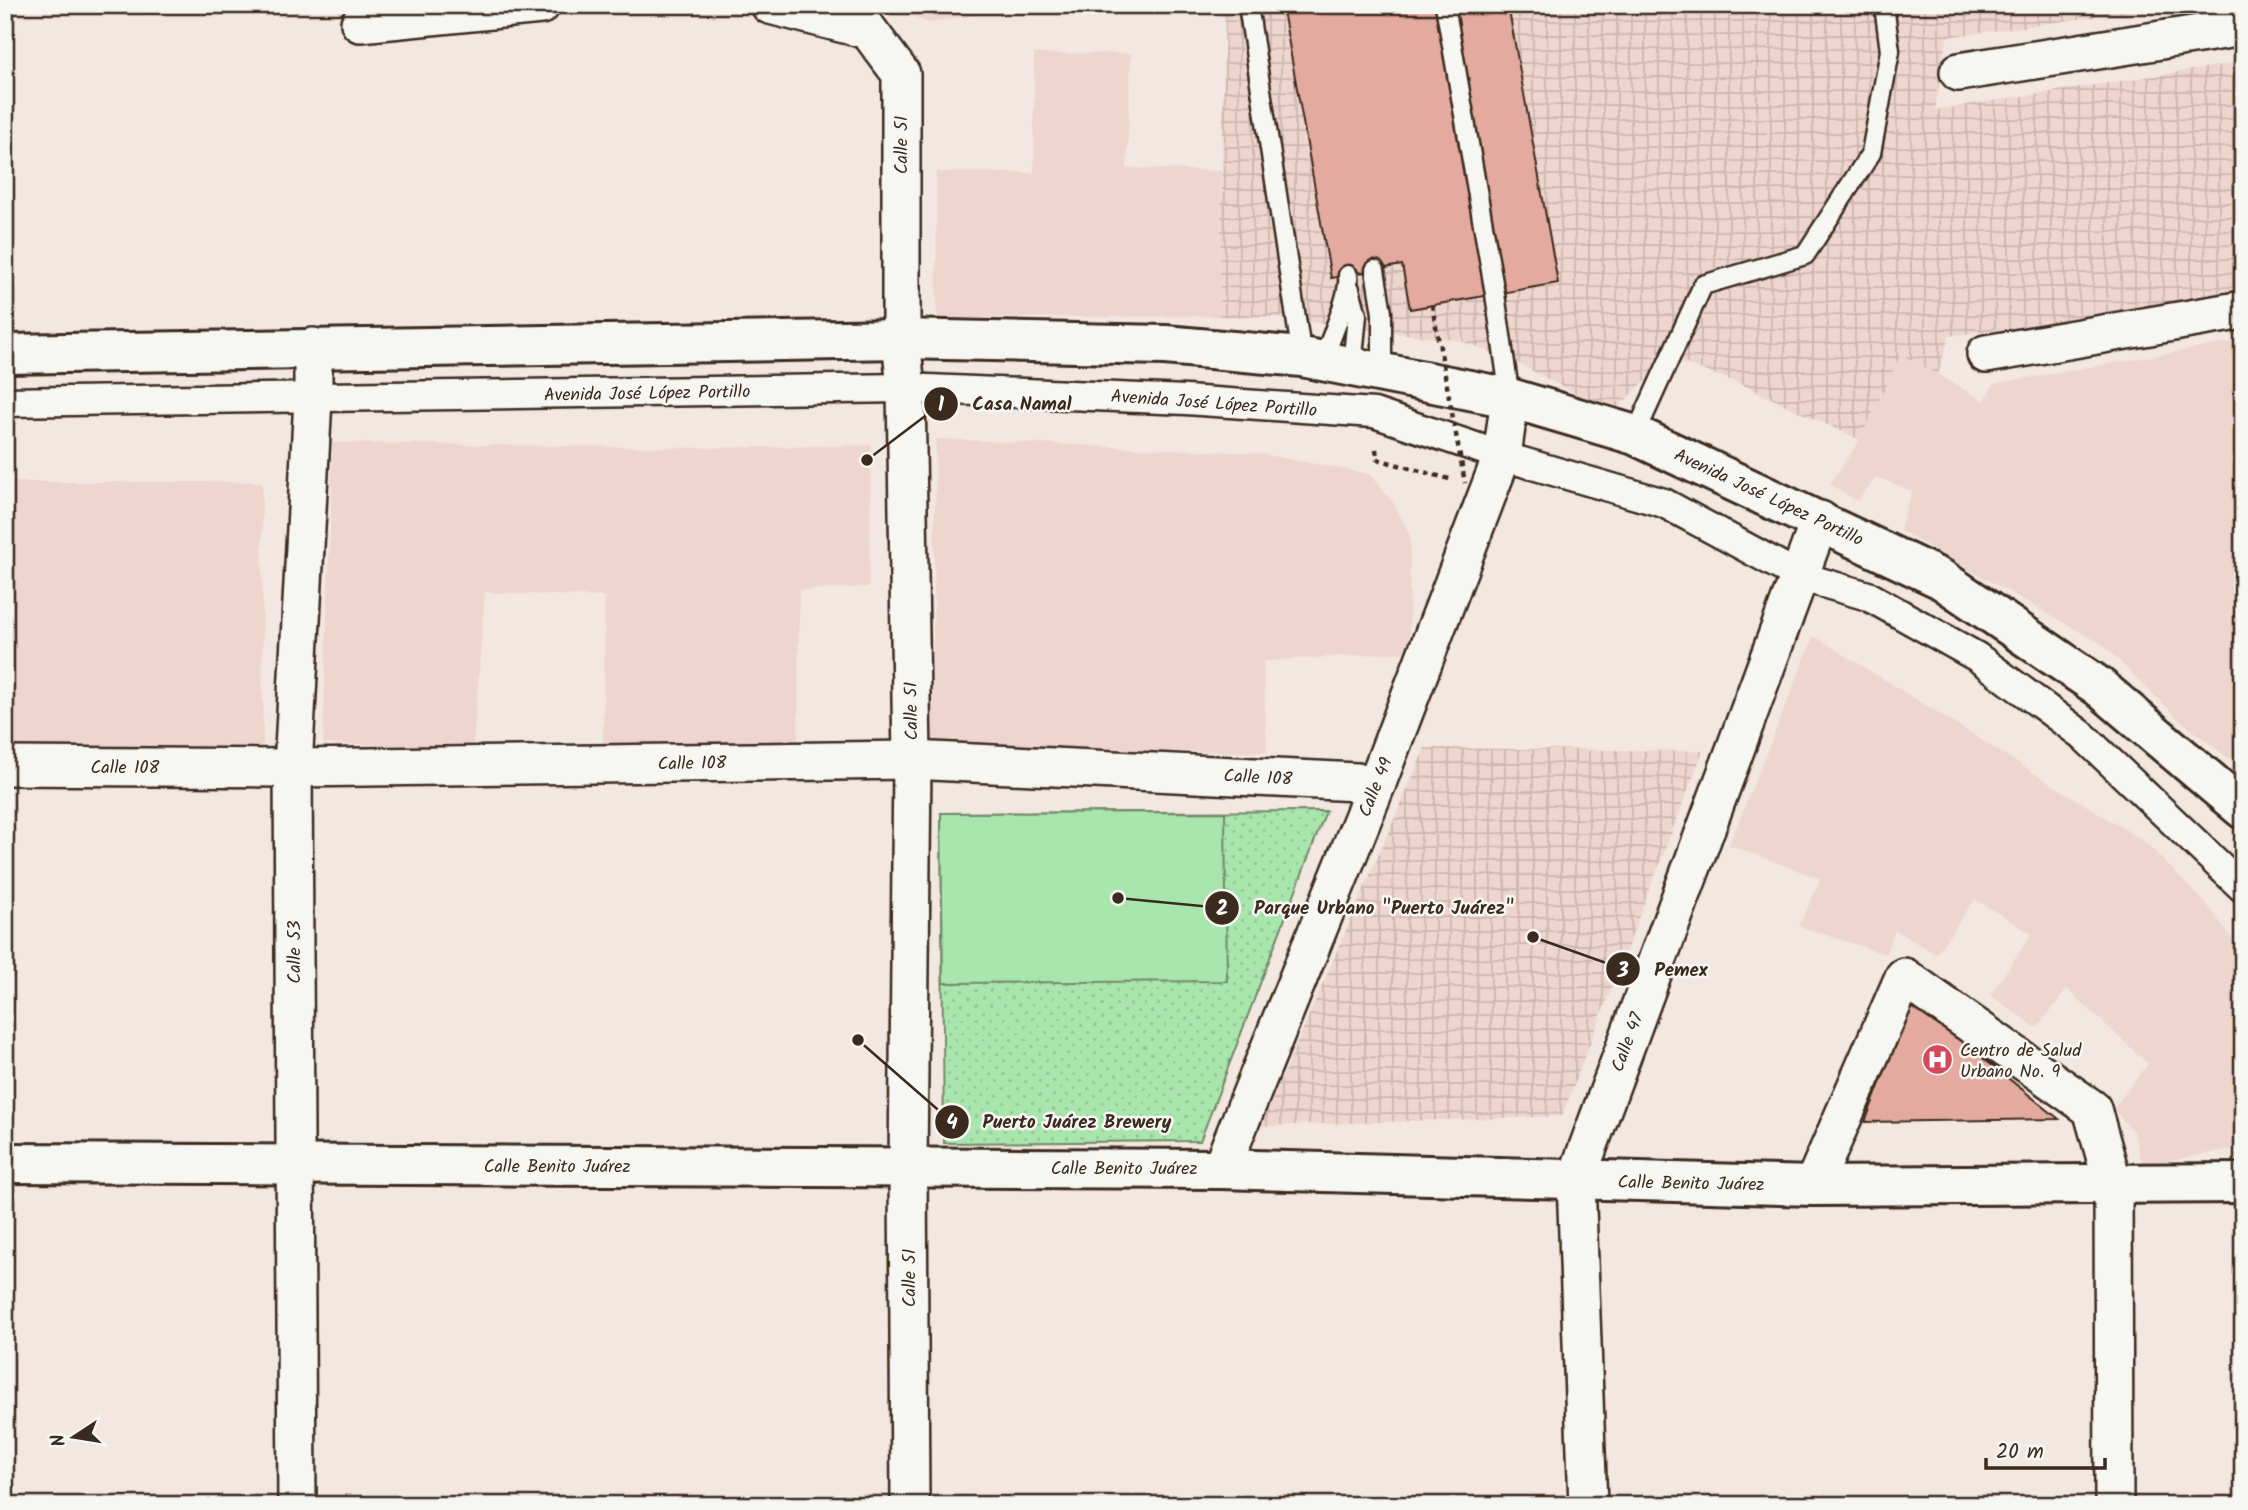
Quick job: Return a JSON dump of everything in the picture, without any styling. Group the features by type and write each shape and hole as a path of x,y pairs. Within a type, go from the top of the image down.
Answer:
{"main road":[{"name":"Avenida José López Portillo","path":"5,354 901,339 1165,345 1340,364 1510,398 1635,435 1941,579 2087,678 2243,809"},
{"name":"Calle Benito Juárez","path":"5,1163 1221,1169 1813,1186 2243,1183"}],"street":[{"path":"360,23 541,5"},
{"name":"Calle 51","path":"770,5 868,30 901,74 901,339 906,388 912,760 908,1167 910,1505"},
{"path":"1959,72 2243,27"},
{"path":"1986,354 2243,310"},
{"name":"Calle 53","path":"297,1505 293,768 313,399 313,347"},
{"name":"Avenida José López Portillo","path":"5,402 906,388 1186,400 1374,413 1502,456 1664,503 1799,576 1868,596 1977,657 2082,735 2243,888"},
{"name":"Calle 49","path":"1221,1169 1377,783 1502,456 1510,398"},
{"name":"Calle 47","path":"1588,1505 1576,1180 1820,520"},
{"name":"Calle 108","path":"5,766 293,768 912,760 1377,783"},
{"path":"1813,1186 1904,977 2092,1109 2113,1184 2114,1505"}],"lane":[{"path":"1248,5 1340,364"},
{"path":"1444,5 1495,294 1510,398"},
{"path":"1635,435 1703,285 1805,255 1871,153 1890,51 1884,5"},
{"path":"1340,364 1382,313 1375,270"},
{"path":"1349,282 1357,315 1340,364 1339,312 1349,282"}],"path":[{"path":"1377,459 1465,483 1432,305"}],"shaded area":[{"path":"889,5 1030,5 928,23"},
{"path":"1225,5 2184,5 1947,37 1935,110 2243,62 2243,295 1949,336 1938,375 1901,354 1860,440 1736,382 1669,358 1612,413 1514,361 1461,341 1270,317 1219,316"},
{"path":"1131,53 1127,168 1221,171 1219,316 937,318 936,172 1034,173 1034,54"},
{"path":"2243,340 2243,770 2180,720 2102,644 1899,530 1912,491 1877,477 1857,501 1830,484 1860,440 1901,353 1984,401 1994,384"},
{"path":"936,439 1255,453 1369,474 1392,501 1410,535 1409,652 1263,661 1267,752 932,749"},
{"path":"333,443 706,448 871,445 869,587 799,590 798,748 694,741 603,744 605,597 485,592 473,746 323,744"},
{"path":"5,482 262,482 263,746 5,747"},
{"path":"1814,636 2145,842 2208,906 2243,953 2243,1147 2143,1165 2133,1131 2113,1109 2148,1064 2067,989 2037,1028 1990,995 2032,934 1975,899 1936,954 1895,930 1885,954 1799,926 1821,879 1729,845"},
{"path":"1425,748 1703,751 1562,1116 1261,1126"}],"green space":[{"path":"1326,811 1200,1141 944,1143 941,813"},
{"path":"1225,812 1227,981 943,983 941,813"}],"building":[{"path":"1282,5 1508,5 1558,283 1410,309 1402,265 1331,278"},
{"name":"Centro de Salud Urbano No. 9","path":"1912,1001 2059,1119 1865,1122"}],"place":[{"name":"Casa Namal","path":"867,460"},
{"name":"Parque Urbano \"Puerto Juárez\"","path":"1118,898"},
{"name":"Pemex","path":"1533,937"},
{"name":"Puerto Juárez Brewery","path":"858,1040"},
{"name":"Centro de Salud Urbano No. 9","path":"1937,1060"}]}
